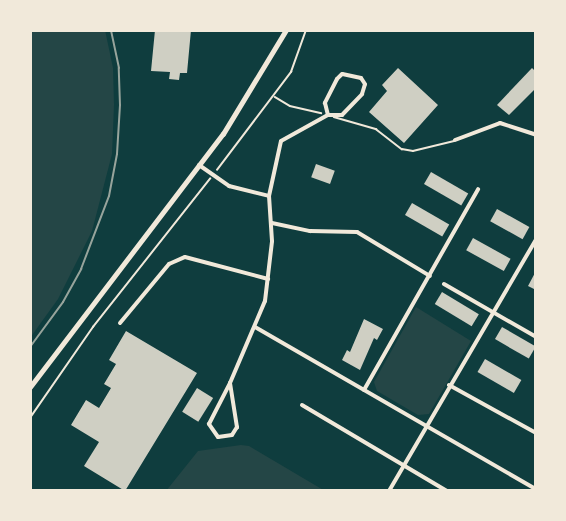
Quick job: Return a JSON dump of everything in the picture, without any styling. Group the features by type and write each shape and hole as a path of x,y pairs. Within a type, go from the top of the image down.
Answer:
{"street":[{"path":"30,387 200,165 252,92 286,30"},
{"path":"230,382 237,427 232,435 218,437 209,424 255,327 268,279 272,223 269,196 281,141 328,115 342,115 362,94 365,84 361,78 342,74 337,79 325,103 328,115"},
{"path":"455,140 500,123 536,135"},
{"path":"200,165 229,186 269,196"},
{"path":"364,390 478,189"},
{"path":"272,223 310,231 357,232 429,276"},
{"path":"389,491 536,239"},
{"path":"120,323 163,270 185,257 268,279"},
{"path":"444,284 536,337"},
{"path":"255,327 536,489"},
{"path":"449,385 536,433"},
{"path":"302,405 447,491"}],"lane":[{"path":"328,115 376,129 402,149 412,151 455,140"}],"path":[{"path":"30,418 93,327 213,176 239,137 274,96 291,72 306,30"},
{"path":"274,96 290,106 328,115"}],"shaded area":[{"path":"30,30 105,30 113,68 114,105 112,154 92,231 58,299 30,338"},
{"path":"416,307 471,341 429,414 418,415 377,391 374,382"},
{"path":"249,446 325,491 166,491 198,451"}],"building":[{"path":"155,30 191,30 187,73 180,73 179,80 169,79 170,72 151,71"},
{"path":"398,68 438,105 404,143 369,112 387,91 382,85"},
{"path":"532,68 536,72 536,88 509,115 497,105"},
{"path":"316,164 335,171 330,184 311,177"},
{"path":"431,172 468,194 461,206 424,184"},
{"path":"412,203 449,225 442,237 405,215"},
{"path":"497,209 529,227 523,239 490,221"},
{"path":"473,238 511,259 504,271 466,250"},
{"path":"536,271 536,290 528,286"},
{"path":"442,292 479,314 472,326 435,304"},
{"path":"364,319 383,329 377,340 374,338 360,370 342,360 347,350 350,352"},
{"path":"502,327 536,346 529,359 495,339"},
{"path":"126,331 197,373 125,491 84,466 99,442 71,425 86,400 99,408 111,388 104,384 116,364 109,360"},
{"path":"485,359 521,380 514,393 478,372"},
{"path":"197,388 213,398 198,422 182,412"}],"railway":[{"path":"30,347 63,302 81,269 109,196 117,154 120,105 119,68 111,30"}]}
